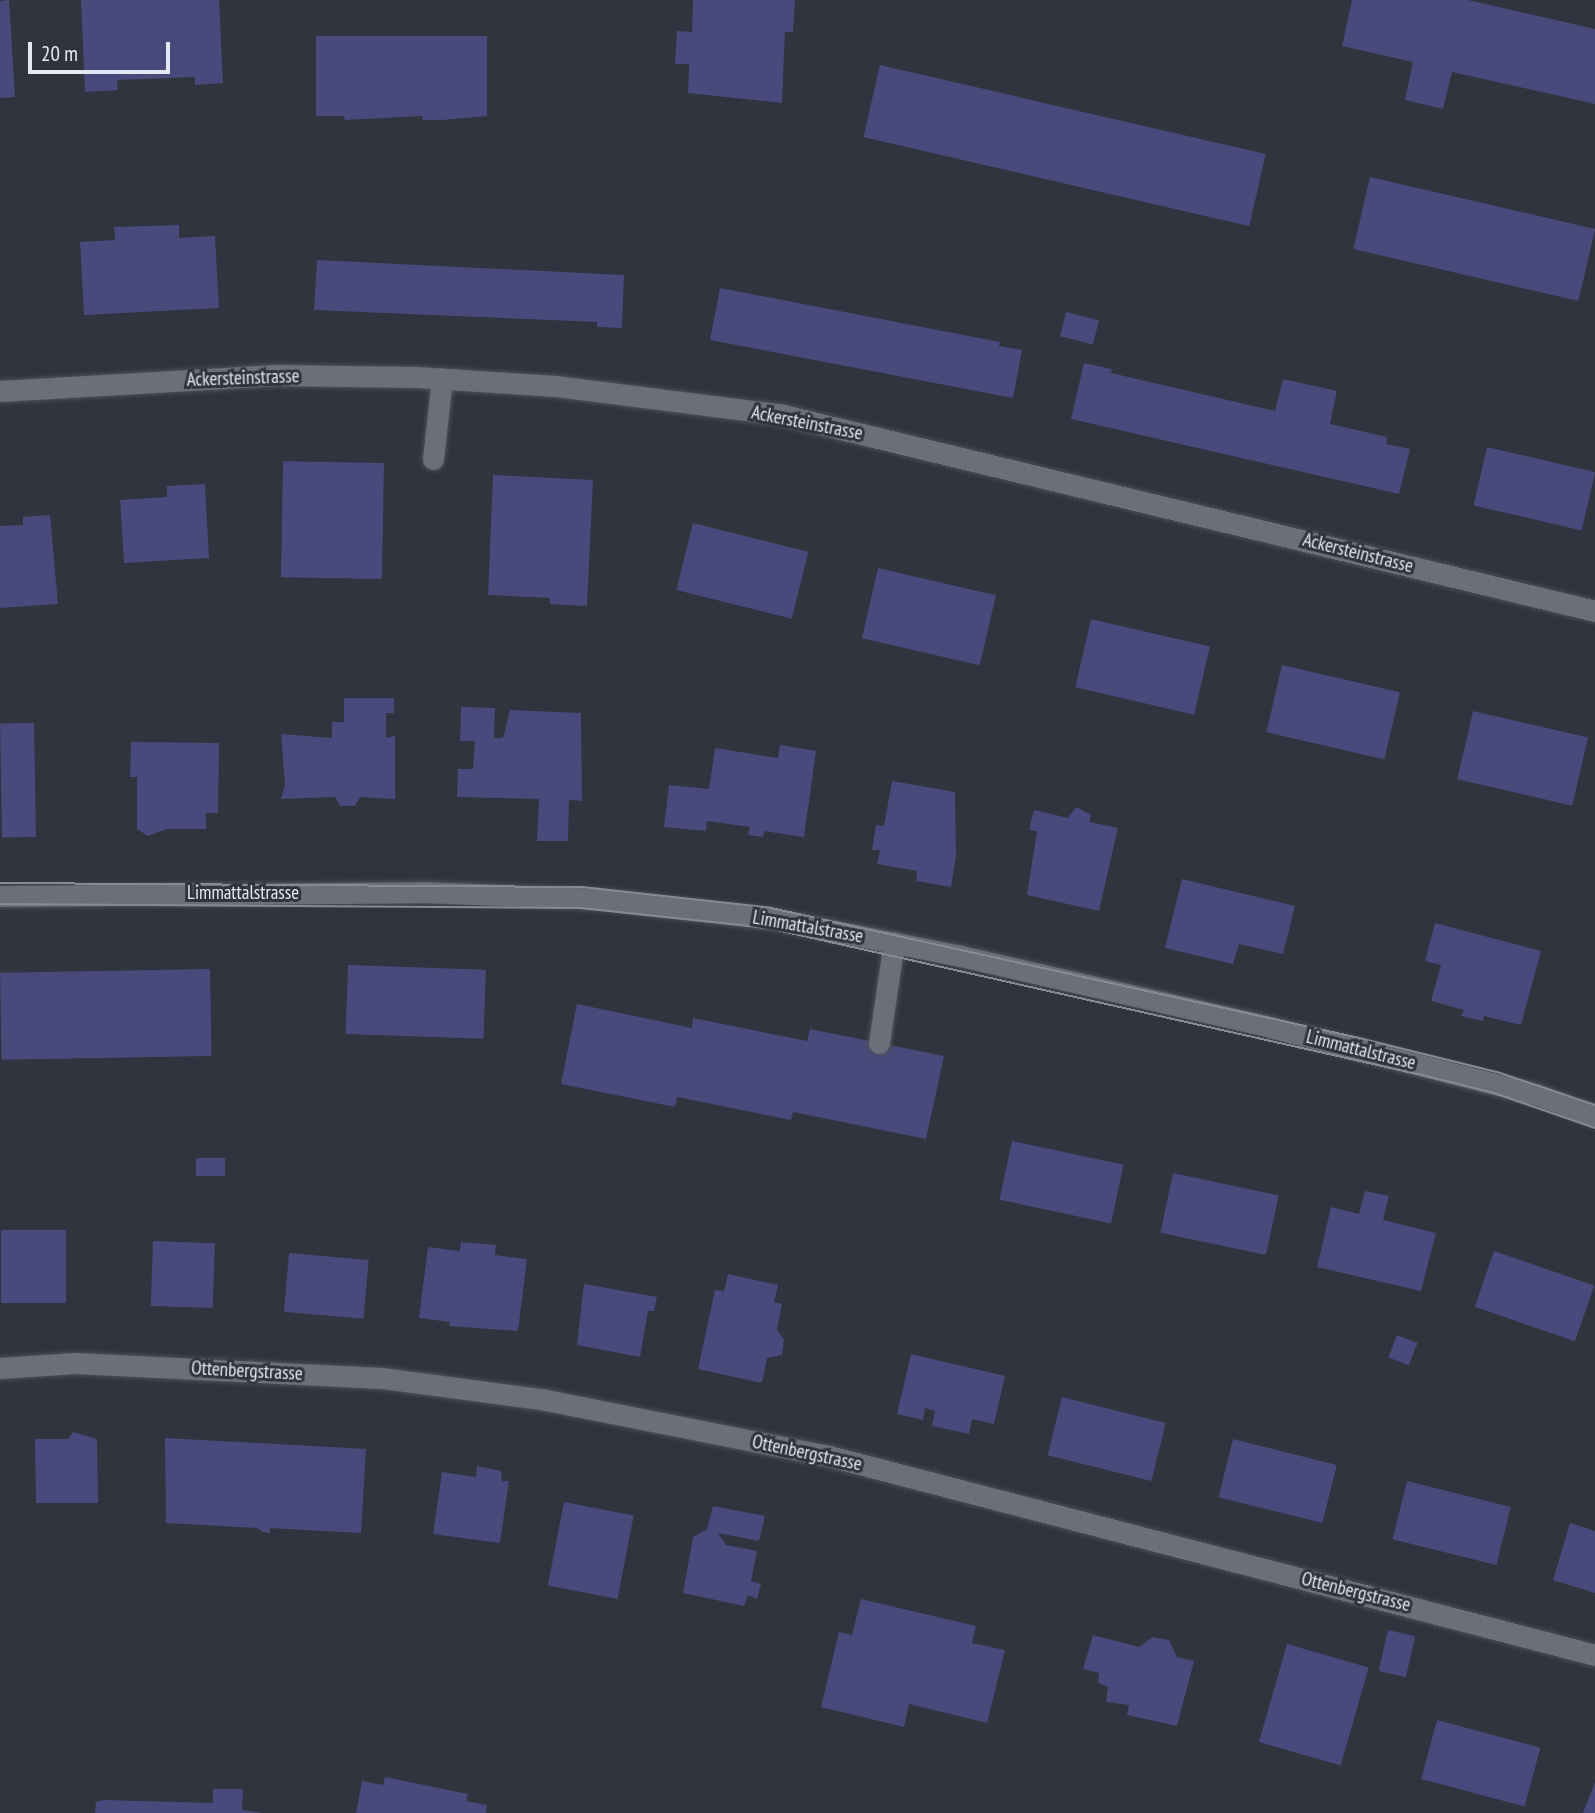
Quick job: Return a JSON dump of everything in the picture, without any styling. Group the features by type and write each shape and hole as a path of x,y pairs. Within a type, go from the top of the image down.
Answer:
{"street":[{"name":"Ackersteinstrasse","path":"0,391 277,375 442,379 555,386 783,415 1595,611"},
{"path":"433,459 442,379"},
{"name":"Limmattalstrasse","path":"0,896 422,892 601,899 774,919 894,942 1270,1027 1538,1095 1595,1116"},
{"path":"879,1043 894,942"},
{"name":"Ottenbergstrasse","path":"0,1368 75,1363 382,1378 547,1400 825,1455 1595,1656"}],"building":[{"path":"9,0 15,97 0,98 0,1"},
{"path":"81,0 219,0 223,83 195,85 195,77 117,80 118,90 85,92"},
{"path":"693,0 795,0 793,32 785,32 782,103 688,93 689,64 675,64 677,31 692,32"},
{"path":"1352,0 1468,0 1595,29 1595,104 1452,72 1443,109 1405,100 1413,62 1342,46"},
{"path":"316,36 487,36 487,116 442,120 423,120 422,116 345,120 344,116 316,116"},
{"path":"880,65 1266,154 1249,226 863,137"},
{"path":"1370,177 1595,229 1578,301 1353,249"},
{"path":"179,225 179,238 215,236 219,308 84,315 80,242 115,240 114,227"},
{"path":"317,260 624,275 622,328 597,327 597,322 314,310"},
{"path":"720,288 1000,342 999,346 1022,350 1013,398 710,340"},
{"path":"1066,312 1099,320 1093,344 1060,336"},
{"path":"1084,363 1112,369 1111,373 1275,411 1283,379 1337,391 1330,424 1387,437 1386,444 1410,449 1399,494 1071,419"},
{"path":"1487,447 1595,472 1582,530 1474,505"},
{"path":"283,461 384,463 382,579 281,577"},
{"path":"493,475 593,480 587,606 550,604 550,598 488,595"},
{"path":"205,484 209,558 124,563 120,500 167,497 167,486"},
{"path":"50,515 58,604 0,608 0,526 23,525 23,517"},
{"path":"693,523 808,552 792,619 676,590"},
{"path":"878,568 996,595 980,665 862,638"},
{"path":"1091,619 1210,646 1194,715 1075,687"},
{"path":"1282,665 1400,692 1384,759 1266,732"},
{"path":"344,698 394,698 394,713 386,713 386,738 395,736 395,799 360,797 355,806 340,806 335,797 281,799 285,785 281,734 332,738 332,722 344,722"},
{"path":"461,707 495,708 494,738 503,738 510,710 581,713 582,801 569,800 568,841 537,841 539,799 457,797 458,769 473,769 475,741 460,741"},
{"path":"1473,711 1588,738 1572,806 1457,779"},
{"path":"34,723 36,837 2,838 0,724"},
{"path":"131,742 219,743 218,813 206,813 206,829 167,829 148,836 137,829 137,777 130,777"},
{"path":"780,745 816,751 804,837 764,831 763,837 748,835 750,827 707,821 706,831 664,827 669,785 709,789 715,748 778,758"},
{"path":"892,781 955,792 956,856 951,887 916,881 917,871 877,864 880,850 872,850 876,825 884,826"},
{"path":"1076,807 1091,815 1089,822 1118,828 1099,911 1027,895 1037,831 1029,830 1034,810 1068,818"},
{"path":"1182,879 1295,906 1283,954 1239,944 1233,964 1165,948"},
{"path":"1435,923 1541,951 1521,1025 1484,1016 1483,1021 1461,1016 1464,1010 1431,1001 1441,965 1425,961"},
{"path":"348,965 486,970 484,1039 346,1034"},
{"path":"210,969 212,1056 2,1060 0,973"},
{"path":"577,1004 692,1028 693,1018 807,1041 810,1029 944,1056 926,1139 793,1112 791,1120 677,1097 675,1107 561,1084"},
{"path":"1012,1141 1124,1165 1111,1223 1000,1200"},
{"path":"196,1158 225,1158 225,1176 196,1176"},
{"path":"1173,1173 1279,1195 1266,1255 1160,1233"},
{"path":"1365,1191 1389,1196 1383,1220 1436,1233 1421,1291 1317,1267 1331,1207 1359,1214"},
{"path":"1,1230 66,1230 66,1303 1,1303"},
{"path":"153,1241 215,1243 213,1308 151,1306"},
{"path":"461,1242 496,1245 495,1255 527,1259 518,1331 449,1326 450,1322 419,1318 428,1247 460,1251"},
{"path":"1494,1251 1594,1286 1575,1341 1475,1307"},
{"path":"289,1253 369,1260 364,1319 284,1312"},
{"path":"728,1274 778,1285 774,1302 782,1304 777,1330 784,1339 782,1355 767,1358 762,1383 698,1369 715,1290 724,1291"},
{"path":"584,1284 657,1297 654,1311 648,1311 640,1357 577,1345"},
{"path":"1397,1335 1418,1343 1409,1365 1388,1357"},
{"path":"911,1354 1005,1376 994,1424 972,1419 969,1434 932,1426 935,1411 925,1408 923,1420 897,1414"},
{"path":"1062,1397 1166,1423 1151,1481 1047,1455"},
{"path":"73,1432 97,1439 98,1503 36,1503 35,1439 68,1439"},
{"path":"165,1438 366,1449 361,1533 270,1528 270,1533 257,1528 166,1523"},
{"path":"1233,1439 1337,1465 1322,1523 1218,1497"},
{"path":"477,1466 501,1471 502,1481 509,1481 500,1543 433,1534 442,1472 476,1477"},
{"path":"1407,1481 1511,1507 1496,1565 1392,1539"},
{"path":"564,1502 634,1516 617,1599 548,1585"},
{"path":"713,1506 765,1516 759,1541 718,1533 726,1545 757,1551 751,1581 761,1584 757,1599 748,1595 744,1606 683,1593 693,1537 707,1529"},
{"path":"1570,1523 1595,1531 1595,1593 1553,1580"},
{"path":"861,1599 976,1626 972,1643 1005,1650 987,1723 909,1704 904,1727 821,1707 839,1632 852,1635"},
{"path":"1388,1630 1415,1636 1406,1677 1379,1671"},
{"path":"1093,1635 1139,1647 1153,1637 1169,1640 1177,1657 1194,1661 1177,1726 1127,1715 1129,1705 1106,1702 1108,1687 1098,1683 1099,1673 1083,1669"},
{"path":"1287,1644 1369,1667 1341,1765 1259,1742"},
{"path":"1437,1720 1540,1748 1525,1807 1421,1779"},
{"path":"385,1777 468,1794 466,1801 487,1805 486,1813 356,1813 362,1781 383,1785"},
{"path":"1595,1782 1595,1813 1583,1813"},
{"path":"213,1789 243,1789 242,1810 263,1813 95,1813 96,1802 103,1800 213,1803"}],"tram line":[{"path":"0,883 582,887 771,908 1355,1037 1500,1073 1595,1105"},
{"path":"0,904 581,908 768,928 1422,1075 1494,1093 1595,1128"}]}
